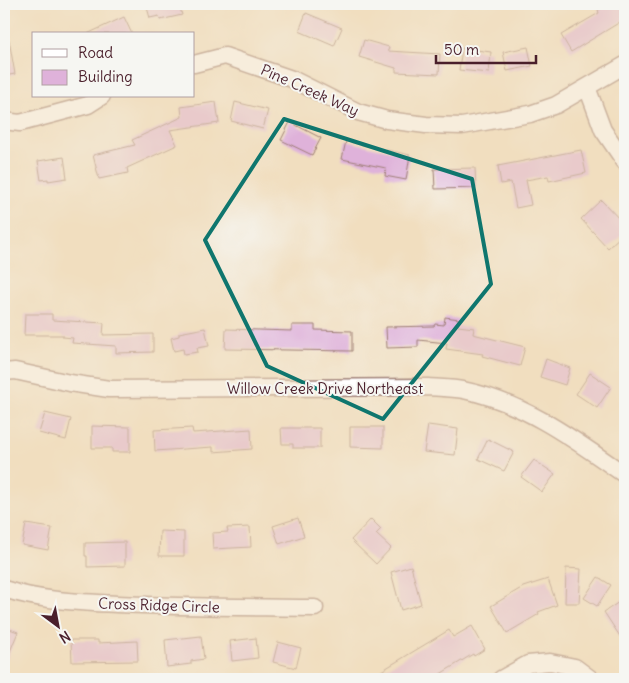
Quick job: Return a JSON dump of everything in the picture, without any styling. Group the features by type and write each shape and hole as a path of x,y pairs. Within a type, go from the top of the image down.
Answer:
{"street":[{"name":"Pine Creek Way","path":"195,64 225,56 292,79 358,112 387,120 426,125 462,126 530,114 556,105 625,65"},
{"path":"587,87 603,130 625,162"},
{"path":"4,121 20,122 88,104 98,98"},
{"name":"Willow Creek Drive Northeast","path":"4,372 15,371 70,384 109,390 428,387 462,390 495,399 550,424 625,475"},
{"name":"Cross Ridge Circle","path":"4,590 40,599 100,603 315,608"},
{"path":"501,679 528,664 550,662 575,667 591,679"}],"highlighted area":[{"path":"284,119 472,179 491,284 383,419 267,366 205,240"}],"building":[{"path":"146,4 179,4 182,15 160,20 159,16 150,18"},
{"path":"609,4 625,4 625,19 571,52 561,35 599,13 598,10"},
{"path":"306,13 342,28 334,46 299,31"},
{"path":"124,17 131,32 91,32"},
{"path":"4,40 9,40 15,74 4,76"},
{"path":"364,40 389,47 388,51 440,54 439,74 396,72 396,68 359,57"},
{"path":"528,47 532,66 507,71 503,52"},
{"path":"462,48 491,52 489,73 459,70"},
{"path":"216,102 219,123 170,130 177,145 127,168 128,173 99,179 93,155 135,145 132,140 182,117 181,107"},
{"path":"235,102 268,110 263,129 231,121"},
{"path":"290,122 321,138 312,155 281,140"},
{"path":"346,141 410,155 406,180 385,176 386,168 342,159"},
{"path":"581,150 586,173 549,181 548,176 526,180 531,205 516,208 511,182 501,184 498,166"},
{"path":"64,157 67,178 48,181 48,179 41,180 38,161"},
{"path":"475,168 476,188 435,189 434,169"},
{"path":"601,200 625,225 625,232 608,248 581,219"},
{"path":"25,314 52,314 52,320 104,323 103,335 153,334 153,352 116,353 116,346 72,343 73,338 63,337 63,335 24,335"},
{"path":"445,317 459,319 458,326 474,328 473,334 525,347 520,366 482,356 483,354 446,349 447,343 418,340 418,347 387,348 386,327 444,325"},
{"path":"292,325 315,325 315,330 352,331 352,351 225,349 226,329 292,331"},
{"path":"205,328 209,346 197,348 198,352 184,354 183,349 174,351 171,338 179,336 179,333"},
{"path":"546,359 570,368 565,385 540,377"},
{"path":"590,373 611,387 597,408 576,394"},
{"path":"45,413 71,419 66,440 39,433"},
{"path":"428,425 458,429 455,455 424,452"},
{"path":"92,426 130,427 130,452 112,452 112,448 92,448"},
{"path":"350,427 383,427 383,448 350,447"},
{"path":"192,428 193,433 251,429 252,449 213,452 213,447 155,451 154,430"},
{"path":"281,428 320,428 320,448 293,448 293,444 282,444"},
{"path":"488,439 514,452 504,471 478,459"},
{"path":"534,460 555,474 542,492 521,477"},
{"path":"298,518 304,536 279,544 273,526"},
{"path":"371,519 381,529 376,534 391,548 376,564 351,540"},
{"path":"26,524 52,528 48,550 22,545"},
{"path":"250,527 251,547 213,549 212,533 228,532 227,528"},
{"path":"160,531 184,532 184,556 159,556"},
{"path":"125,542 125,566 87,567 85,543"},
{"path":"411,566 421,604 401,610 391,572"},
{"path":"566,568 581,569 579,603 565,603"},
{"path":"598,577 611,585 597,606 584,598"},
{"path":"548,579 557,605 538,612 539,614 507,633 491,606 523,587"},
{"path":"625,598 625,644 604,612"},
{"path":"472,626 485,649 474,656 473,654 432,679 368,679 449,630 453,637"},
{"path":"4,627 18,632 4,666"},
{"path":"201,636 204,659 191,661 191,664 167,667 165,640"},
{"path":"256,638 258,658 232,661 230,641"},
{"path":"71,640 98,640 98,643 137,641 138,661 72,662"},
{"path":"278,642 301,648 296,668 273,662"}]}
